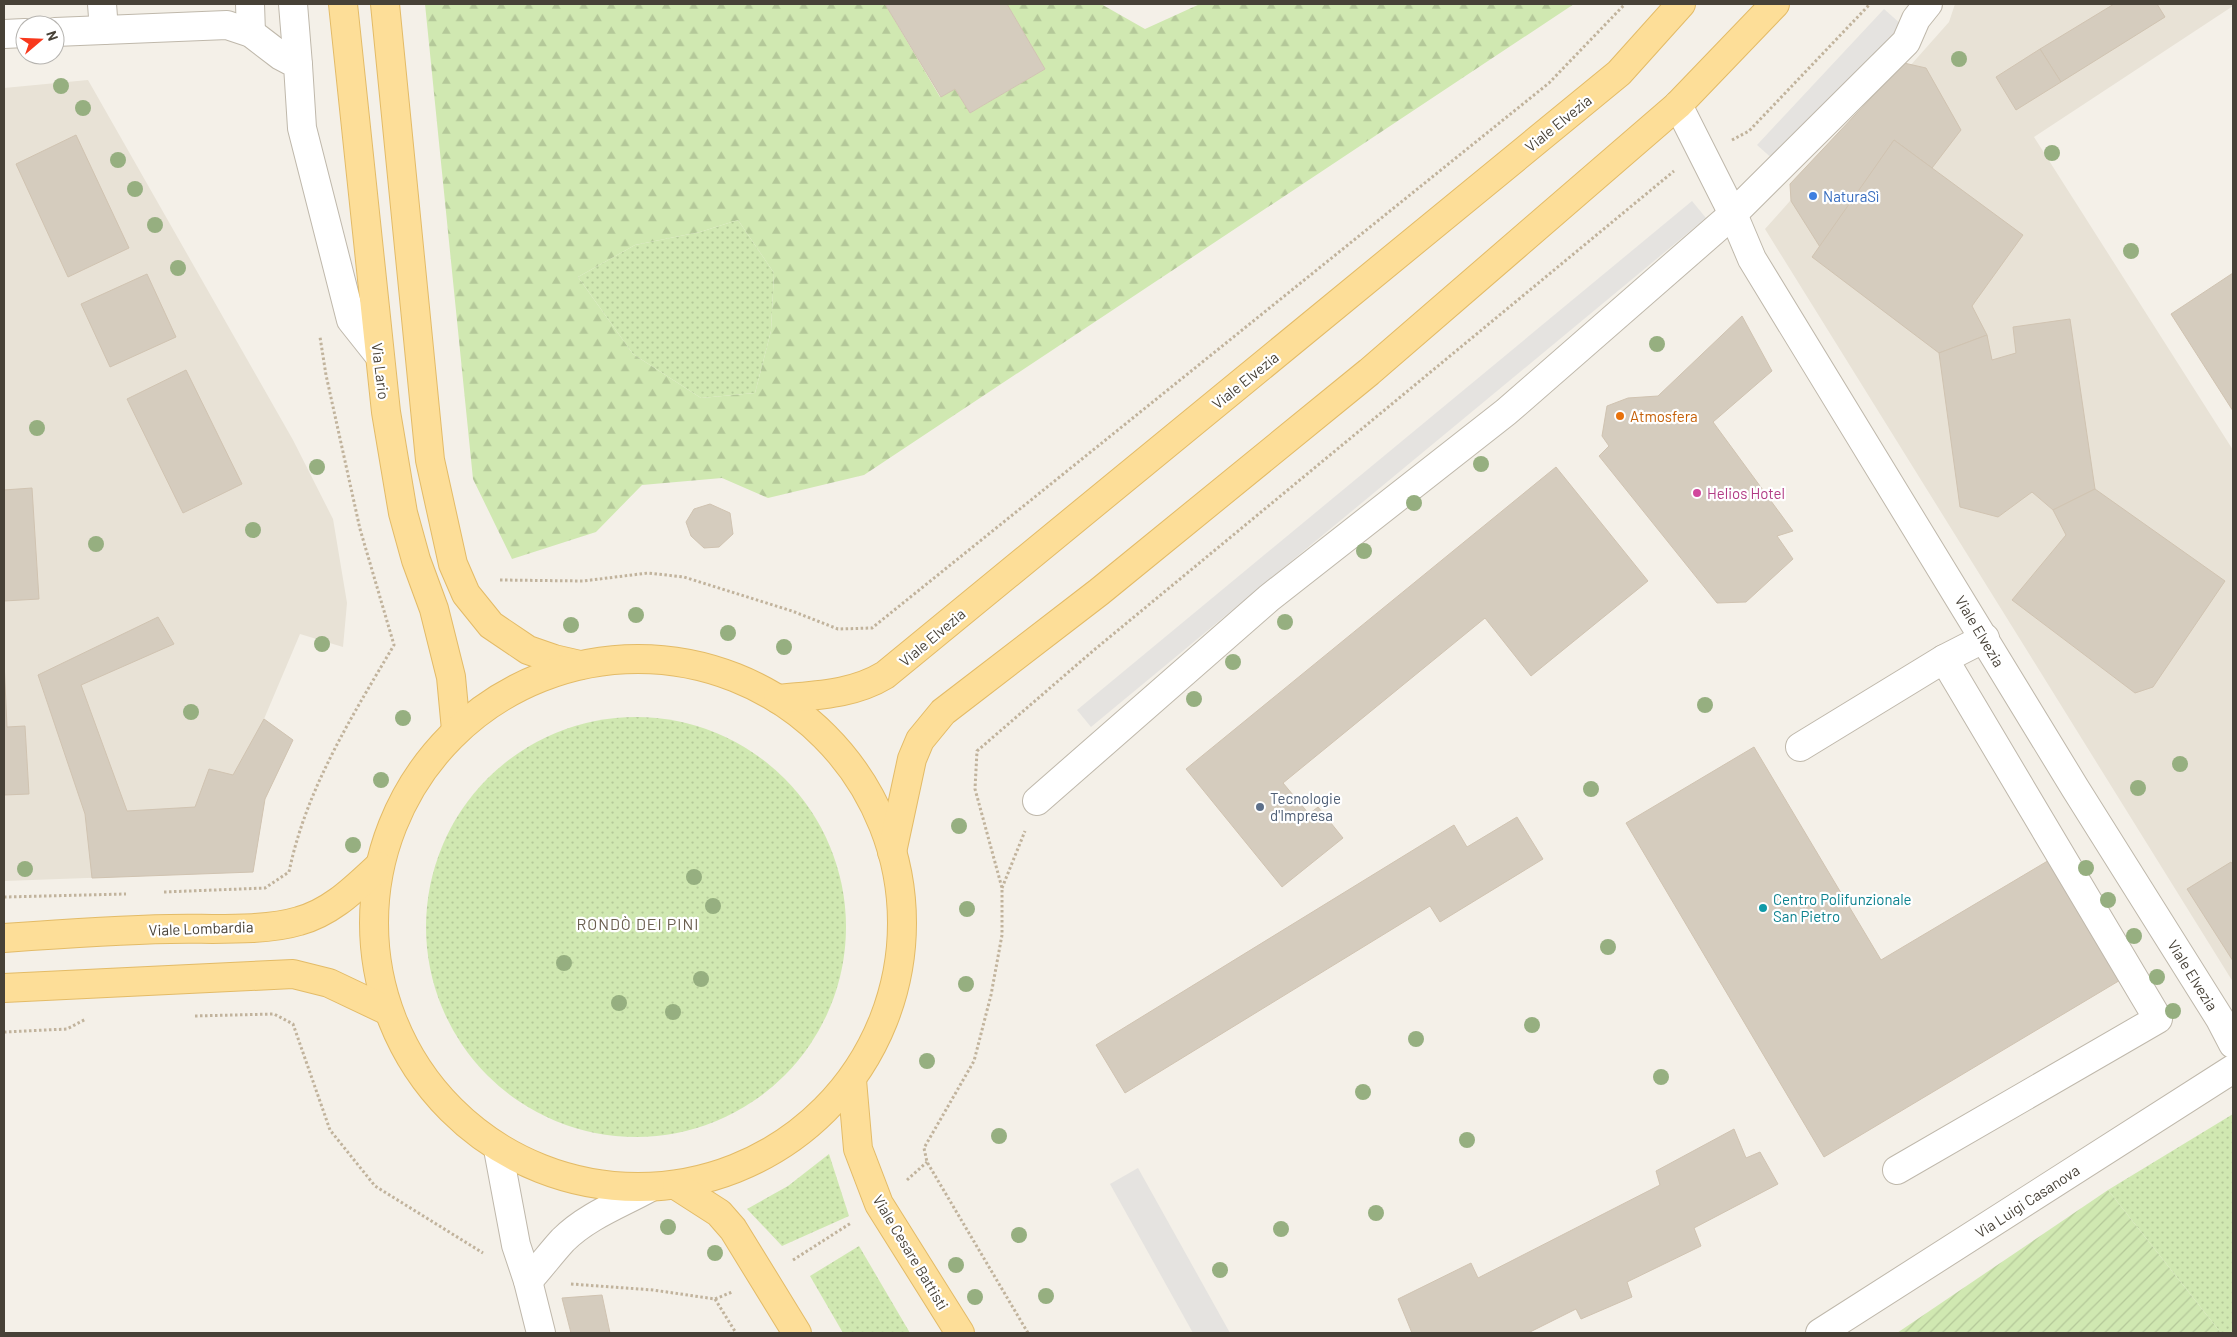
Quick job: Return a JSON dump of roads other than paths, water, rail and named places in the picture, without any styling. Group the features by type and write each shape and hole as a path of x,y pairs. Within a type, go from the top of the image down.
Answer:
{"main road":[{"name":"Via Lario","path":"343,4 378,354 403,513 416,560 434,609 449,669 456,730"},
{"path":"385,4 430,460 453,564 466,594 491,625 528,650 580,665"},
{"name":"Viale Elvezia","path":"778,699 843,692 865,685 885,675 1619,73 1681,4"},
{"path":"892,852 912,759 920,740 943,712 1099,592 1369,372 1678,105 1775,4"},
{"path":"631,658 682,662 732,676 778,699 817,729 850,765 875,807 892,852 902,917 896,982 879,1033 852,1080 804,1130 753,1161 744,1166 677,1186 648,1188 570,1180 498,1149 452,1111 414,1065 388,1010 374,939 379,866 393,821 414,781 456,730 514,689 580,665 631,658"},
{"name":"Viale Lombardia","path":"4,938 154,929 266,926 299,922 322,912 343,899 379,866"},
{"path":"4,988 293,974 329,983 388,1010"},
{"name":"Viale Cesare Battisti","path":"852,1080 858,1149 879,1204 960,1333"},
{"path":"677,1186 719,1213 733,1229 798,1333"}],"street":[{"path":"250,4 251,33"},
{"path":"294,4 302,128 351,320 378,354"},
{"path":"1038,801 1269,598 1506,412 1733,214 1906,42 1916,9"},
{"path":"65,29 103,17 227,24 251,33 281,56 298,65"},
{"name":"Viale Elvezia","path":"1678,105 1733,214 1752,259 2220,1019 2233,1044"},
{"path":"1800,747 1944,659 1984,638"},
{"path":"1897,1170 2158,1019 1944,659"},
{"name":"Via Luigi Casanova","path":"1820,1333 2233,1069"},
{"path":"498,1149 516,1246 528,1281 541,1333"},
{"path":"528,1281 564,1240 581,1226 597,1215 648,1188"}],"place":[{"name":"NaturaSì","path":"1813,196"},
{"name":"Atmosfera","path":"1620,416"},
{"name":"Helios Hotel","path":"1697,493"},
{"name":"Tecnologie d'Impresa","path":"1260,807"},
{"name":"Centro Polifunzionale San Pietro","path":"1763,908"}],"district":[{"name":"RONDÒ DEI PINI","path":"638,923"}]}
